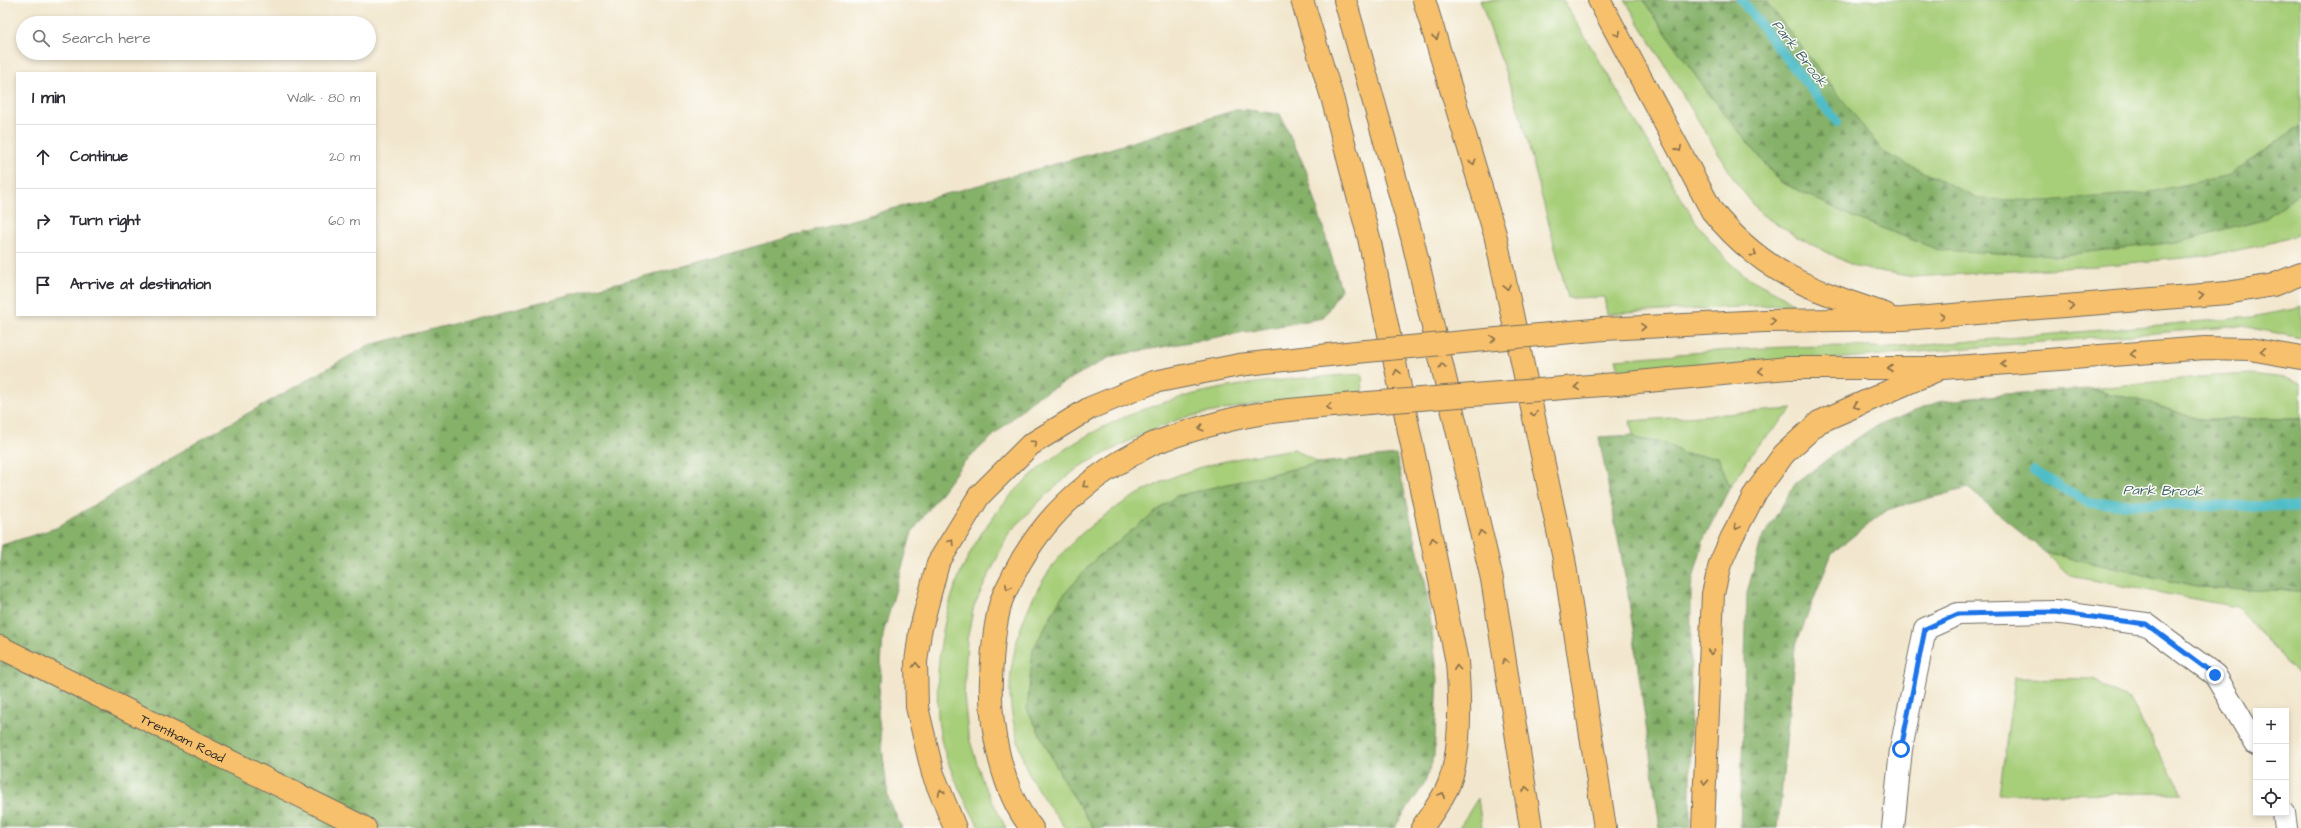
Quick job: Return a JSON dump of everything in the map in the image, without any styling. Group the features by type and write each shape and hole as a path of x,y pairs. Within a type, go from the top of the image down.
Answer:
{"highway":[{"path":"1302,0 1332,97 1369,238 1457,662 1459,693 1458,737 1449,784 1422,828"},
{"path":"1345,0 1412,237 1492,579 1531,828"},
{"path":"1424,0 1495,234 1564,559 1605,828"},
{"path":"1599,0 1712,211 1732,236 1763,261 1801,284 1829,296 1903,320"},
{"path":"956,828 933,774 917,707 916,662 920,632 938,563 979,496 1030,445 1090,408 1154,382 1240,365 1356,352 1604,330 1765,321 1903,320 2227,293 2273,285 2301,274"},
{"path":"1032,828 1026,820 1007,782 996,747 990,702 992,652 1001,601 1022,559 1043,526 1075,492 1107,468 1158,441 1230,420 1266,413 1368,403 1616,384 1788,368 1944,368 2205,348 2250,349 2301,358"},
{"path":"1703,828 1713,594 1720,564 1731,539 1756,492 1784,454 1820,422 1944,368"},
{"name":"Trentham Road","path":"0,647 365,828"}],"lane":[{"path":"1893,828 1901,749 1925,629 1958,614 2054,612 2146,624 2215,675 2253,739"},
{"path":"2284,816 2286,828"}],"green space":[{"path":"1480,0 1563,0 1694,219 1706,235 1733,266 1749,278 1794,304 1607,314 1604,297 1568,298 1522,120"},
{"path":"1625,0 1643,0 1702,85 1779,181 1851,216 1939,250 2266,218 2301,192 2301,232 2296,236 2259,246 2205,256 2095,266 1914,277 1856,267 1797,237 1761,214 1737,184"},
{"path":"1643,0 1765,0 1884,153 1980,199 2046,201 2146,193 2230,175 2301,125 2301,192 2266,218 2177,242 2054,256 1939,250 1851,216 1779,181 1702,85"},
{"path":"1712,0 2301,0 2301,149 2169,221 1933,214"},
{"path":"1239,109 1280,114 1306,170 1341,289 1323,318 1112,356 1035,398 963,463 912,532 883,634 878,713 888,798 902,828 0,828 0,561 2,545 56,528 199,441 369,345 677,268 1106,150"},
{"path":"2301,306 2301,338 2242,326 1621,376 1616,359 1788,347 1857,346 1891,348 2251,317 2295,309"},
{"path":"1362,374 1363,395 1261,403 1182,418 1137,437 1079,467 1046,495 1009,533 974,606 967,640 964,695 968,734 983,783 1006,828 980,828 955,780 947,760 941,741 937,692 944,628 955,586 973,548 995,514 1023,483 1055,456 1092,433 1132,414 1159,404 1216,389 1303,378"},
{"path":"2251,374 2285,378 2301,383 2301,419 2198,419 2146,402 2090,389 2199,377"},
{"path":"2090,389 2146,402 2198,419 2301,419 2301,591 2196,587 2045,552 1968,488 1886,510 1832,553 1795,647 1778,828 1740,828 1747,593 1761,541 1795,484 1837,452 1874,427 1938,402 2005,394"},
{"path":"1793,409 1755,449 1730,487 1718,457 1684,454 1666,443 1638,439 1633,435 1630,421"},
{"path":"1633,435 1638,439 1666,443 1684,454 1718,457 1730,487 1704,538 1691,587 1690,828 1660,828 1627,587 1599,437"},
{"path":"1294,449 1319,463 1176,496 1027,709 1066,785 1094,828 1066,828 1040,793 1026,767 1015,731 1011,704 1011,670 1015,649 1028,608 1038,589 1049,571 1076,539 1103,516 1144,491 1170,478 1205,466 1240,458"},
{"path":"1396,455 1426,586 1438,679 1434,757 1424,785 1394,828 1094,828 1066,785 1027,709 1033,649 1060,599 1095,559 1176,496 1319,463"},
{"path":"2045,552 2196,587 2301,591 2301,679 2237,607 2070,576"},
{"path":"2015,678 2094,679 2108,690 2128,698 2182,793 1999,794"},
{"path":"1478,798 1482,828 1459,828"}],"waterway":[{"name":"Park Brook","path":"1741,0 1837,122"},
{"name":"Park Brook","path":"2034,471 2089,503 2301,507"}],"route":[{"path":"1901,749 1925,629 1958,614 2054,612 2146,624 2215,675"}]}
